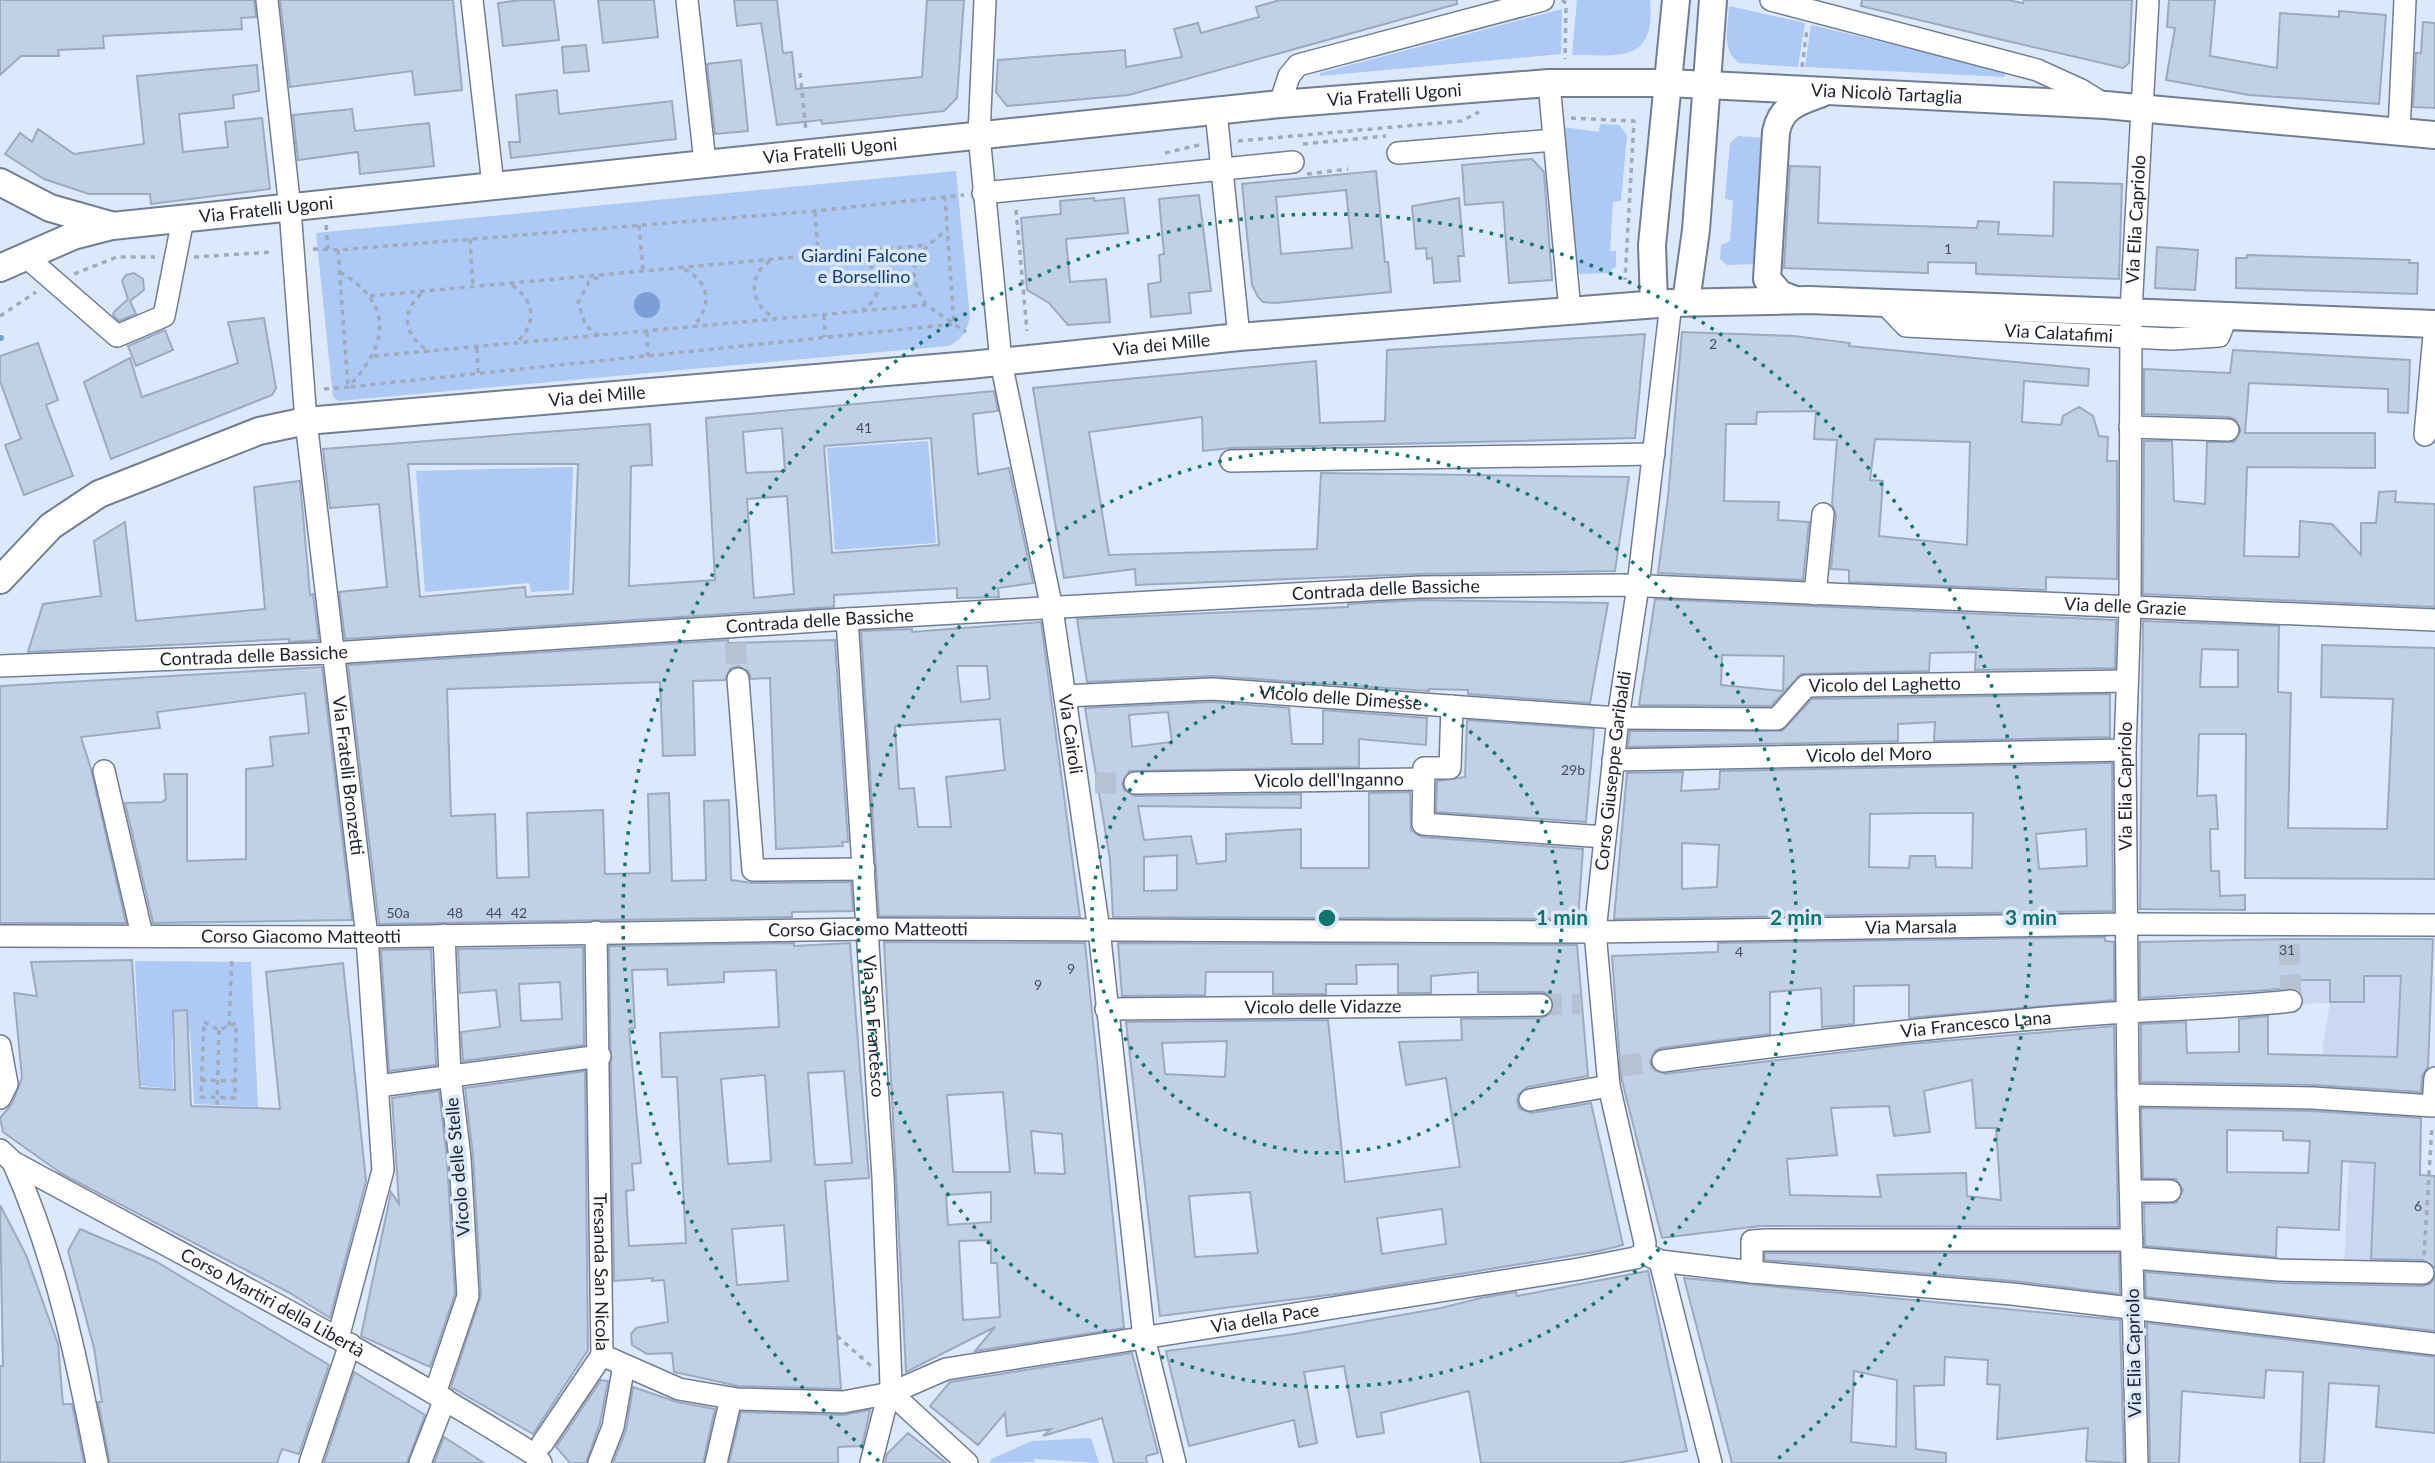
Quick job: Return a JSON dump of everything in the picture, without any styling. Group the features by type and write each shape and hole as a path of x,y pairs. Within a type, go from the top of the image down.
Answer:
{"main road":[{"path":"1670,303 1652,245 1676,0"},
{"path":"1670,303 1696,230 1713,0"},
{"name":"Via Fratelli Ugoni","path":"0,268 24,255 73,236 112,226 1280,104 1549,83 1668,83"},
{"name":"Via Nicolò Tartaglia","path":"1668,83 2105,106 2435,135"},
{"path":"1795,300 1780,294 1767,279 1778,118 1790,105 1828,92"},
{"path":"0,182 50,208 112,226"},
{"name":"Via Calatafimi","path":"1670,303 1795,300 1883,302 2130,324 2227,315 2435,324"},
{"name":"Via dei Mille","path":"0,580 51,526 99,495 259,431 306,421 1001,362 1240,337 1670,303"}],"street":[{"name":"Via Fratelli Bronzetti","path":"267,0 290,209 306,421 367,937 383,1170 344,1341 310,1463"},
{"path":"472,0 493,185"},
{"path":"687,0 705,162"},
{"name":"Via Cairoli","path":"985,0 979,135 1001,362 1052,609 1065,696 1087,784 1106,1009 1144,1338 1175,1463"},
{"path":"1280,104 1289,76 1298,65 1543,0"},
{"name":"Via Nicolò Tartaglia","path":"1771,0 2037,70 2081,90 2105,106"},
{"name":"Via Elia Capriolo","path":"2137,1463 2127,1095 2129,924 2125,750 2130,608 2130,324 2148,0"},
{"path":"2399,132 2405,0"},
{"path":"1549,83 1570,311"},
{"path":"1216,111 1240,337"},
{"path":"1398,153 1554,140"},
{"path":"983,193 1293,162"},
{"path":"24,255 117,336 164,316 183,219"},
{"name":"Corso Giuseppe Garibaldi","path":"1670,303 1639,586 1613,760 1590,1004 1613,1074 1646,1243 1707,1462"},
{"name":"Via Calatafimi","path":"2425,435 2435,324"},
{"path":"2130,427 2228,430"},
{"path":"1231,461 1654,454"},
{"path":"1815,594 1823,514"},
{"name":"Contrada delle Bassiche","path":"0,666 734,635 847,619 1420,587 1639,586"},
{"name":"Via delle Grazie","path":"1639,586 2435,620"},
{"name":"Via San Francesco","path":"847,619 883,1177 891,1393 871,1463"},
{"path":"738,680 753,870 864,869"},
{"name":"Vicolo del Laghetto","path":"1618,718 1777,719 1807,686 2127,681"},
{"name":"Vicolo delle Dimesse","path":"1065,696 1212,689 1618,718"},
{"path":"1423,779 1424,768 1450,768 1452,706"},
{"name":"Vicolo del Moro","path":"1613,760 2125,750"},
{"path":"104,771 142,935"},
{"name":"Vicolo dell'Inganno","path":"1135,783 1423,779 1423,824 1605,837"},
{"name":"Via Marsala","path":"1595,932 2129,924 2289,934 2435,925"},
{"name":"Corso Giacomo Matteotti","path":"0,936 367,937 867,929 1595,932"},
{"name":"Tresanda San Nicola","path":"596,932 600,1056 602,1355 679,1389 731,1398 843,1402 891,1393"},
{"name":"Vicolo delle Stelle","path":"419,1463 468,1296 460,1158 450,1076 444,935"},
{"name":"Via Francesco Lana","path":"1663,1060 1806,1041 2127,1012 2216,1009 2291,1001"},
{"name":"Vicolo delle Vidazze","path":"1106,1009 1541,1005"},
{"path":"0,1046 7,1084 0,1098"},
{"path":"379,1086 600,1056"},
{"path":"1530,1100 1613,1074"},
{"path":"2127,1095 2314,1098 2433,1106 2435,1078"},
{"path":"7,1156 39,1219 75,1351 97,1463"},
{"name":"Corso Martiri della Libertà","path":"7,1156 344,1341 535,1455 542,1453"},
{"path":"2131,1191 2170,1191"},
{"path":"1752,1272 1752,1241 1766,1240 2133,1249 2279,1270 2423,1273"},
{"path":"1652,1257 1752,1272 2012,1294 2435,1344"},
{"name":"Via della Pace","path":"891,1393 946,1369 1652,1257"},
{"path":"542,1453 602,1355"},
{"path":"599,1463 613,1427 624,1365"},
{"path":"891,1393 967,1463"},
{"path":"716,1463 731,1398"}],"path":[{"path":"1562,0 1566,3 1565,59"},
{"path":"1801,72 1811,10"},
{"path":"800,73 806,133"},
{"path":"1160,154 1220,143 1461,121 1487,109"},
{"path":"1565,118 1634,121 1625,280"},
{"path":"318,249 338,250 958,197"},
{"path":"945,198 954,324"},
{"path":"1015,201 1027,331"},
{"path":"814,211 818,255"},
{"path":"639,225 643,271"},
{"path":"947,229 926,246 912,271 913,281 926,305 966,332"},
{"path":"470,239 472,287"},
{"path":"370,296 926,246"},
{"path":"338,250 348,387"},
{"path":"851,252 873,267 878,280 878,292 871,304 859,311"},
{"path":"774,259 757,275 754,295 758,306 777,319"},
{"path":"683,268 703,283 707,294 702,317 693,327"},
{"path":"340,272 356,281 370,296 379,318 379,340 374,356 348,387"},
{"path":"599,336 586,326 578,303 589,282 603,275"},
{"path":"510,284 528,300 532,311 531,323 515,344"},
{"path":"0,316 41,289"},
{"path":"422,292 407,312 406,324 410,336 431,352"},
{"path":"374,356 926,305"},
{"path":"824,315 825,338"},
{"path":"330,388 954,324"},
{"path":"647,332 648,356"},
{"path":"477,348 478,373"},
{"path":"229,1026 232,956"},
{"path":"204,1022 219,1030 229,1026 236,1023 235,1098 201,1097 204,1022"},
{"path":"217,1105 219,1030"},
{"path":"201,1080 235,1081"},
{"path":"2423,1273 2433,1106"},
{"path":"837,1336 873,1367"}],"shaded area":[{"path":"647,292 656,296 660,305 656,314 647,318 638,314 634,305 638,296"},
{"path":"2433,939 2426,1102 2321,1095 2323,1044 2330,1003 2294,1004 2293,941"},
{"path":"2350,1135 2422,1139 2415,1271 2344,1270"}],"green space":[{"path":"1577,0 1650,0 1647,36 1640,46 1631,52 1572,55"},
{"path":"1729,6 1805,23 1798,67 1739,63 1733,58 1728,45"},
{"path":"1562,9 1561,54 1320,76 1320,73"},
{"path":"1811,25 2005,71 2005,77 1805,67"},
{"path":"1600,124 1619,125 1627,135 1621,201 1613,202 1610,251 1616,251 1616,266 1608,273 1577,274 1563,127 1599,132"},
{"path":"1738,136 1767,138 1759,264 1727,265 1720,259 1721,245 1730,241 1733,201 1725,198 1730,143"},
{"name":"Giardini Falcone e Borsellino","path":"956,171 970,318 963,335 948,346 339,401 333,397 316,233"},
{"path":"928,441 936,543 835,550 827,448"},
{"path":"573,467 569,590 531,592 529,583 425,592 416,471"},
{"path":"135,961 251,962 258,1107 194,1104 190,1030 172,1034 173,1089 141,1086"},
{"path":"1091,1438 1099,1463 1035,1459 1034,1462 990,1463 991,1459 1032,1441"}],"building":[{"path":"0,0 254,0 256,17 241,18 242,29 103,36 104,48 58,50 59,56 21,56 0,75"},
{"path":"280,0 453,0 462,90 415,95 412,71 290,87"},
{"path":"554,0 559,40 503,46 498,3"},
{"path":"598,0 654,0 658,37 603,43"},
{"path":"734,0 777,0 783,53 792,52 796,89 922,77 927,0 964,0 957,98 944,111 822,124 821,120 777,125 761,23 737,26"},
{"path":"1280,0 1457,0 1457,4 1129,95 1007,106 996,92 998,60 1125,50 1126,67 1182,57 1174,29 1198,23 1201,33 1259,17 1256,7"},
{"path":"1862,0 2008,0 2023,3 2024,0 2132,0 2129,63 2123,68 1990,37 1861,6"},
{"path":"2169,0 2215,0 2210,56 2277,68 2280,13 2339,17 2339,11 2386,15 2379,104 2249,95 2166,80 2175,28 2167,27"},
{"path":"2423,22 2435,23 2435,108 2413,107 2416,53 2421,53"},
{"path":"586,45 589,71 564,73 562,47"},
{"path":"741,60 748,131 715,134 707,64"},
{"path":"257,65 259,91 233,95 234,108 179,114 183,152 228,147 225,122 262,118 270,189 151,204 150,194 89,194 44,179 5,154 20,133 32,142 38,129 74,154 144,144 137,76"},
{"path":"557,90 559,114 672,101 676,139 511,158 509,142 520,142 516,95"},
{"path":"352,109 355,131 429,123 434,166 360,174 358,152 298,160 293,115"},
{"path":"1532,159 1544,172 1552,280 1509,283 1503,202 1465,205 1462,165"},
{"path":"1790,166 1820,167 1818,223 1977,228 1978,221 1999,222 1998,234 2053,236 2054,182 2122,184 2119,279 1976,274 1976,263 1928,262 1928,273 1784,268"},
{"path":"1376,171 1385,262 1388,262 1391,292 1263,302 1252,285 1242,184","holes":["1346,190 1352,248 1281,254 1276,197"]},
{"path":"1199,195 1211,291 1189,293 1191,313 1151,317 1148,284 1161,282 1159,255 1164,254 1159,199"},
{"path":"1094,198 1094,201 1124,198 1128,233 1066,239 1070,282 1106,279 1110,322 1068,325 1049,303 1027,290 1021,218 1061,214 1060,201"},
{"path":"1459,198 1464,256 1458,256 1460,281 1434,283 1432,258 1427,259 1426,248 1416,249 1412,206"},
{"path":"2157,247 2198,250 2195,290 2155,288"},
{"path":"2247,255 2410,260 2409,263 2418,263 2417,294 2236,288 2236,258 2247,258"},
{"path":"134,273 143,279 144,290 130,301 136,314 119,321 113,315 114,312 128,299 122,281 126,275"},
{"path":"264,318 276,388 272,395 111,459 84,382 130,358 142,397 238,363 228,322"},
{"path":"165,330 173,350 136,366 128,346"},
{"path":"1682,332 1794,336 1850,343 1849,346 2089,369 2088,386 2024,381 2022,422 2061,425 2063,416 2079,407 2093,416 2099,436 2108,437 2107,461 2117,461 2117,579 2046,577 2046,590 1849,582 1849,570 1831,569 1836,515 1832,504 1837,440 1814,439 1816,411 1757,412 1756,424 1726,424 1724,501 1779,502 1778,520 1809,522 1803,580 1658,573 1668,497","holes":["1875,439 1970,442 1967,545 1879,536 1883,481 1870,480"]},
{"path":"1645,334 1635,438 1231,448 1203,451 1202,417 1089,432 1109,555 1317,549 1321,473 1629,477 1615,571 1420,574 1136,585 1135,569 1064,578 1033,388 1316,361 1320,423 1385,421 1387,350"},
{"path":"38,343 58,400 46,405 73,476 24,495 5,445 21,439 0,381 0,356"},
{"path":"2233,350 2410,360 2408,413 2388,412 2388,389 2249,383 2245,433 2375,433 2375,468 2247,467 2244,556 2299,557 2300,521 2332,524 2361,555 2361,523 2376,523 2379,492 2396,491 2395,502 2435,504 2435,607 2143,594 2144,441 2172,441 2174,501 2205,504 2207,442 2234,442 2241,430 2235,419 2229,417 2144,414 2144,369 2230,373"},
{"path":"994,391 998,411 973,414 978,474 1009,468 1033,583 998,588 999,597 957,598 957,588 834,595 834,607 345,639 339,592 387,587 379,504 330,508 323,449 650,424 652,465 631,466 629,586 715,580 706,418","holes":["782,428 785,471 746,473 743,432","931,438 939,545 832,553 824,446","408,464 578,464 573,594 526,597 525,587 420,597","787,496 794,594 754,598 747,499"]},
{"path":"300,481 310,595 313,594 319,640 289,642 289,639 28,652 43,604 101,596 94,541 125,522 136,621 265,609 254,487"},
{"path":"1655,599 2116,620 2115,668 1975,670 1976,652 1930,653 1929,671 1801,674 1771,706 1639,705","holes":["1722,655 1784,656 1783,691 1721,685"]},
{"path":"1420,600 1608,603 1590,703 1468,694 1468,690 1429,691 1213,676 1087,682 1077,619 1348,607 1348,604"},
{"path":"2143,621 2279,626 2278,692 2291,693 2288,828 2387,829 2393,699 2321,697 2322,645 2435,648 2435,879 2245,878 2246,734 2199,734 2197,796 2216,795 2218,829 2210,829 2211,871 2219,871 2220,896 2245,895 2245,910 2140,909","holes":["2202,649 2238,650 2238,687 2200,687"]},
{"path":"1041,622 1080,917 879,916 861,631 912,629 912,632","holes":["957,666 987,666 990,699 961,702","1000,719 1005,770 946,777 951,827 918,827 914,788 899,789 895,726"]},
{"path":"728,640 728,643 835,640 848,842 842,842 843,846 776,849 770,678 751,679 748,671 738,666 730,669 725,680 693,681 695,755 663,756 660,682 447,689 451,816 495,814 497,878 529,877 527,813 603,810 605,874 650,873 648,794 669,793 672,881 706,880 704,801 729,800 731,880 753,883 851,882 853,911 792,912 792,917 379,924 348,665"},
{"path":"322,667 352,920 153,923 125,803 162,802 166,799 164,774 187,774 187,861 246,859 246,769 273,766 270,737 309,733 305,693 157,712 160,728 81,737 91,769 126,923 0,923 0,686"},
{"path":"2110,694 2110,737 1934,741 1935,722 1898,724 1898,741 1628,747 1630,731 1782,731 1812,699"},
{"path":"1212,702 1289,708 1292,744 1323,744 1323,710 1427,718 1426,745 1359,739 1359,767 1129,771 1122,784 1124,790 1135,796 1301,794 1301,808 1138,806 1144,840 1191,836 1197,864 1226,861 1226,834 1301,829 1301,868 1369,868 1369,793 1410,792 1411,830 1421,837 1583,849 1578,919 1113,917 1110,860 1085,708","holes":["1168,712 1172,742 1132,747 1129,715","1177,855 1177,890 1144,891 1144,857"]},
{"path":"1467,720 1594,729 1586,822 1436,812 1437,781 1465,777"},
{"path":"2112,763 2113,911 1614,919 1627,773 1683,772 1681,791 1719,789 1720,771","holes":["1973,813 1972,868 1936,867 1935,856 1910,856 1909,868 1869,867 1870,814","2086,829 2087,866 2039,869 2036,834","1682,843 1719,845 1717,887 1682,889"]},
{"path":"2105,937 2105,941 2114,942 2114,1000 1909,1018 1909,985 1854,986 1854,1024 1822,1027 1821,988 1770,992 1770,1034 1661,1048 1655,1051 1650,1062 1653,1069 1665,1074 1909,1044 2114,1026 2118,1227 1760,1226 1662,1238 1621,1077 1612,956 1718,952 1718,943","holes":["1972,1080 1976,1128 1996,1128 2001,1200 1967,1196 1966,1173 1877,1175 1881,1197 1790,1195 1787,1159 1837,1155 1831,1108 1889,1106 1894,1136 1930,1132 1924,1091"]},
{"path":"2433,939 2428,1067 2422,1076 2421,1092 2314,1085 2141,1082 2141,1024 2186,1022 2187,1053 2239,1052 2239,1019 2268,1016 2268,1054 2397,1057 2401,976 2364,976 2364,1002 2330,1002 2330,980 2288,980 2288,988 2269,990 2140,998 2140,942"},
{"path":"884,942 1085,943 1124,1328 975,1351 995,1327 906,1372","holes":["1003,1092 1010,1172 953,1172 947,1095","1031,1131 1062,1134 1065,1174 1035,1173","991,1192 991,1222 948,1225 946,1195","991,1240 991,1263 997,1263 1000,1317 963,1320 959,1241"]},
{"path":"794,943 794,946 850,943 869,1178 825,1181 841,1389 738,1386 674,1372 672,1353 647,1354 632,1345 631,1334 636,1328 668,1322 664,1280 652,1281 653,1278 614,1281 609,946","holes":["667,969 668,985 724,982 724,972 776,970 779,1027 660,1033 662,1077 677,1077 686,1243 629,1246 626,1191 634,1190 632,1164 641,1163 629,1029 635,1028 632,970","844,1071 852,1163 815,1165 808,1073","765,1075 771,1161 728,1164 721,1079","784,1225 788,1281 737,1285 732,1229"]},
{"path":"1118,943 1577,945 1588,1076 1527,1087 1518,1095 1517,1102 1520,1109 1532,1113 1591,1103 1623,1245 1345,1293 1160,1316 1126,1022 1328,1020 1345,1182 1460,1167 1446,1078 1406,1085 1399,1042 1462,1040 1461,1019 1542,1018 1552,1012 1554,1004 1548,994 1542,992 1478,992 1478,972 1431,976 1431,993 1398,993 1398,964 1356,965 1357,984 1326,984 1326,994 1273,994 1273,972 1206,972 1205,995 1122,996","holes":["1227,1041 1225,1077 1165,1074 1162,1043","1250,1192 1258,1253 1195,1257 1189,1196","1442,1209 1446,1244 1382,1254 1377,1218"]},
{"path":"583,947 584,1045 463,1061 461,1032 500,1027 496,990 460,993 458,949","holes":["560,982 562,1019 521,1021 519,984"]},
{"path":"431,949 436,1065 389,1071 381,950"},
{"path":"132,960 140,1088 175,1090 173,1011 187,1010 191,1106 280,1109 266,972 343,963 366,1181 330,1318 290,1293 62,1174 3,1132 0,1118 12,1104 22,1078 14,993 37,996 31,962"},
{"path":"585,1071 588,1350 533,1434 451,1387 481,1295 473,1156 465,1088"},
{"path":"439,1091 447,1159 455,1294 430,1367 361,1336 391,1192 399,1204 392,1098"},
{"path":"2141,1108 2312,1111 2421,1118 2420,1175 2435,1176 2435,1268 2423,1260 2371,1259 2375,1163 2342,1161 2339,1230 2277,1227 2276,1257 2145,1246 2144,1204 2176,1203 2183,1190 2176,1179 2143,1178","holes":["2227,1130 2283,1131 2283,1140 2310,1141 2308,1173 2227,1172"]},
{"path":"0,1205 26,1255 58,1344 63,1404 72,1404 84,1463 0,1462 0,1366 3,1366"},
{"path":"80,1229 155,1261 329,1365 299,1454 282,1449 277,1463 110,1463 98,1402 102,1402 94,1348 68,1251"},
{"path":"1765,1253 2119,1253 2120,1294 2014,1281 1765,1260"},
{"path":"1648,1271 1687,1451 1618,1463 1481,1463 1469,1391 1381,1413 1384,1433 1357,1437 1344,1366 1304,1372 1317,1443 1299,1447 1294,1420 1189,1446 1166,1351 1294,1334 1441,1308 1481,1298 1516,1292 1517,1296"},
{"path":"2145,1272 2278,1283 2423,1286 2430,1284 2435,1277 2435,1331 2146,1297"},
{"path":"1684,1278 2120,1320 2124,1463 2086,1461 2088,1428 1997,1439 2000,1385 1987,1384 1988,1360 1945,1357 1944,1385 1914,1386 1916,1449 1946,1453 1946,1463 1732,1463","holes":["1854,1371 1897,1380 1896,1447 1851,1442"]},
{"path":"2147,1323 2435,1357 2435,1433 2376,1427 2379,1386 2329,1383 2324,1463 2300,1463 2303,1372 2266,1370 2264,1398 2182,1391 2179,1463 2150,1463"},
{"path":"1132,1353 1158,1453 1146,1456 1147,1463 1114,1463 1102,1418 1043,1436 1051,1429 1007,1436 1005,1413 978,1445 930,1406 950,1382"},
{"path":"354,1372 425,1415 407,1463 324,1463"},
{"path":"601,1380 608,1381 600,1423 586,1463 570,1463 556,1447"},
{"path":"633,1387 677,1402 715,1409 703,1463 613,1463 626,1430"},
{"path":"870,1410 862,1446 838,1447 838,1463 729,1463 741,1412 843,1415"},
{"path":"908,1433 946,1463 885,1463 887,1454"},
{"path":"444,1437 458,1446 484,1463 434,1463"}],"tunnel":[{"path":"735,643 738,679"},
{"path":"1095,783 1135,783"},
{"path":"2289,944 2291,1001"},
{"path":"1541,1005 1580,1004"},
{"path":"1621,1066 1663,1061"}]}
